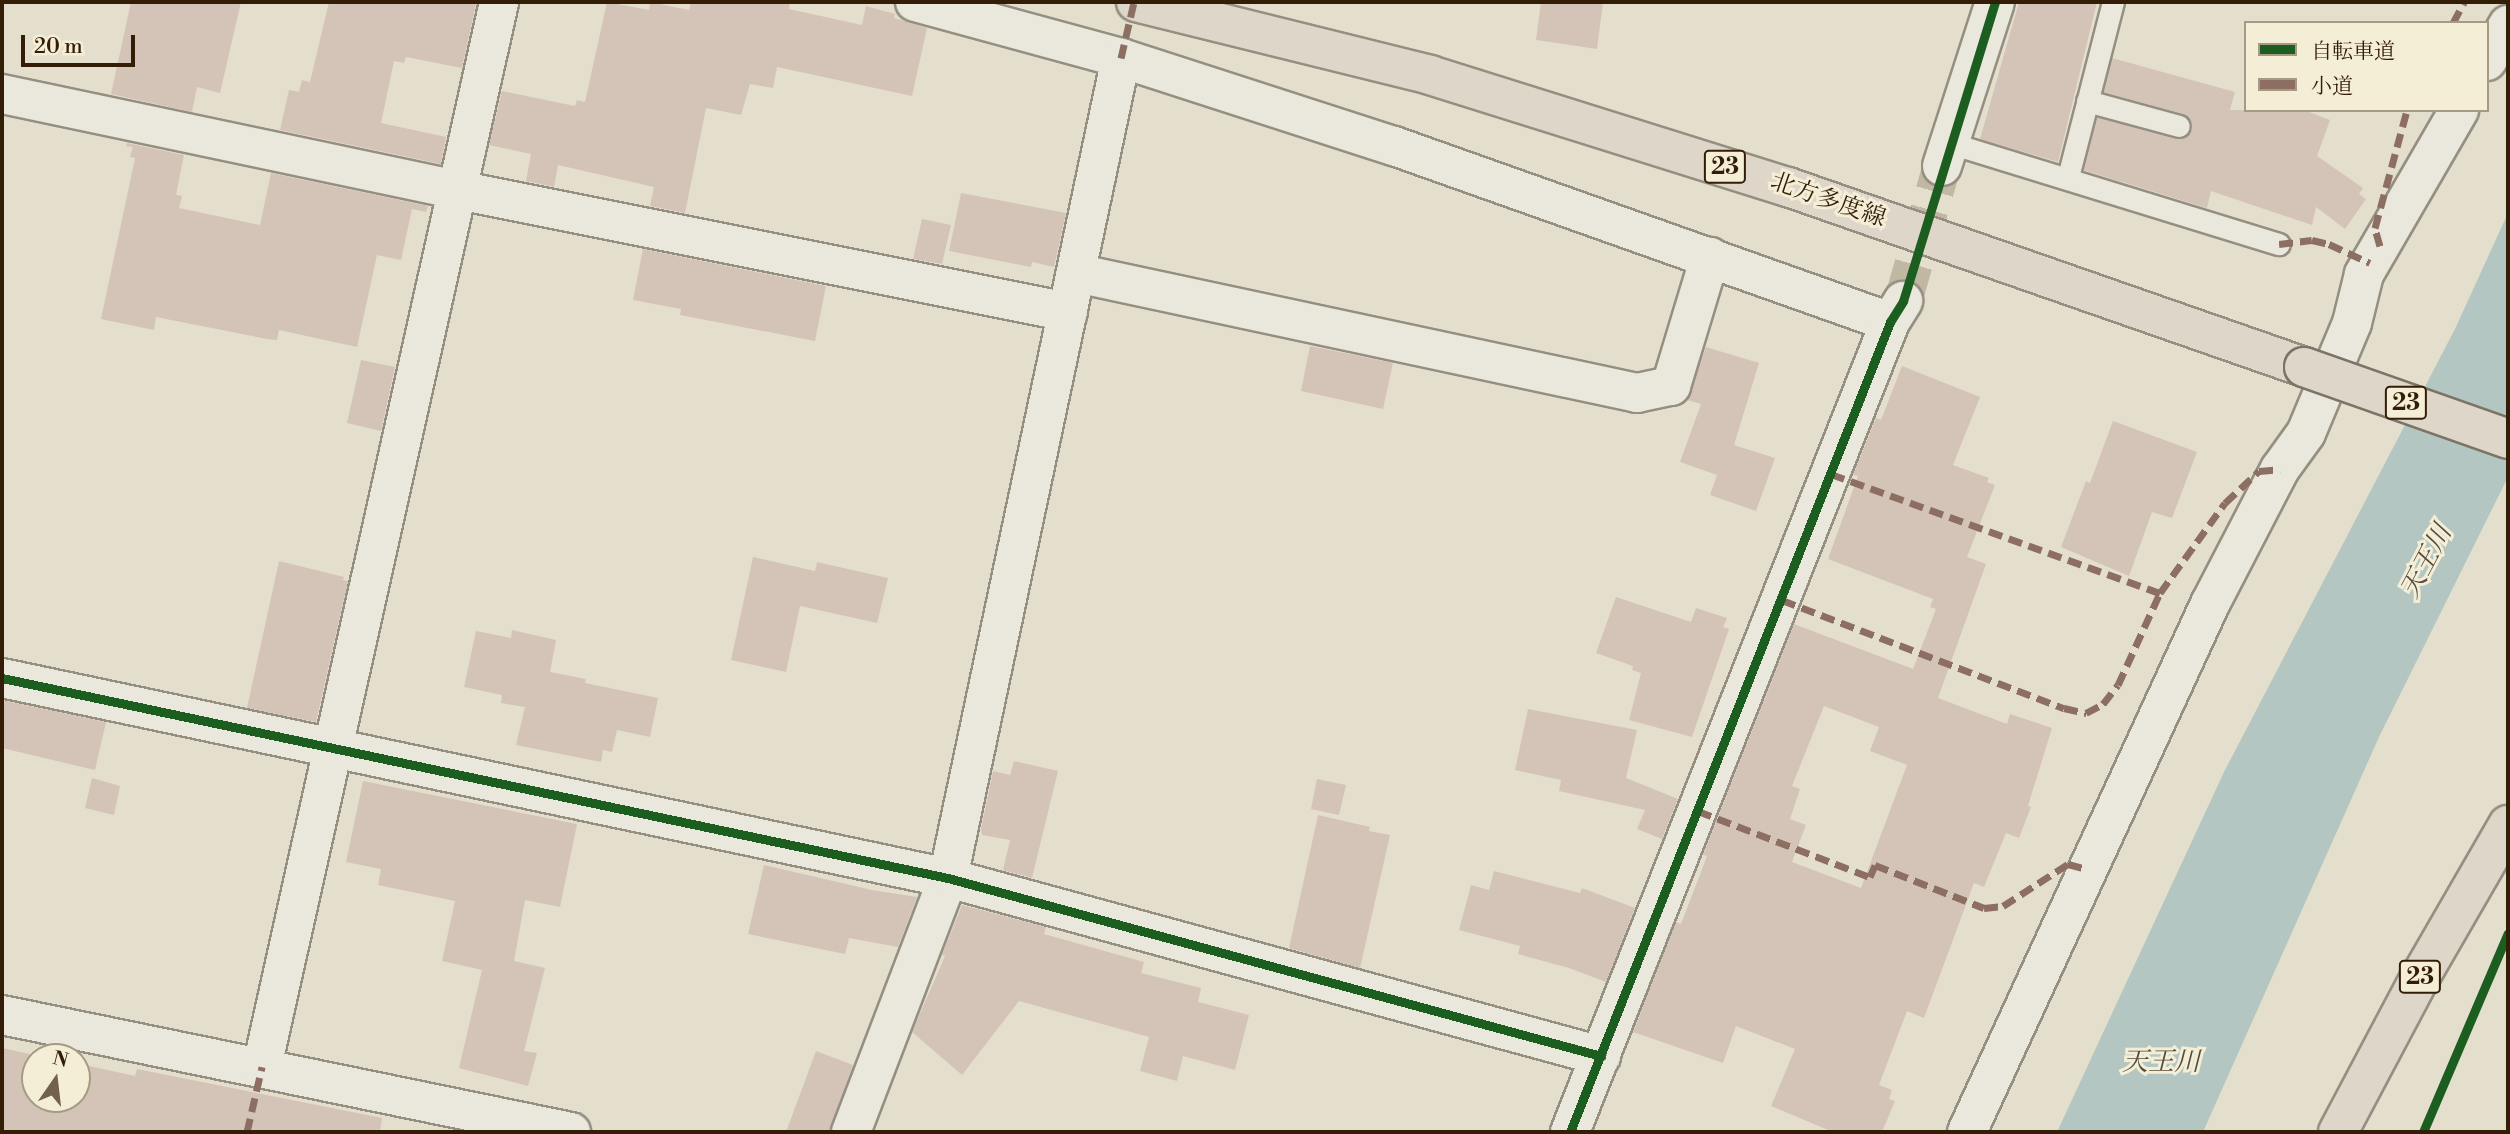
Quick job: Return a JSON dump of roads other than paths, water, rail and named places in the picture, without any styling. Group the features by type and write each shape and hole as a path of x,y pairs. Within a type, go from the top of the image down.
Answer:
{"main road":[{"name":"北方多度線","path":"1136,2 1430,75 1788,187 2508,439"},
{"name":"23","path":"2338,1132 2419,979 2508,825"}],"street":[{"path":"262,1067 335,750 499,2"},
{"path":"915,2 1121,58 1394,146 1710,257 1896,312 1570,1132"},
{"path":"1946,154 1995,2"},
{"path":"2489,58 2508,25"},
{"path":"851,1132 948,878 1121,58"},
{"path":"2,94 458,190 1068,312"},
{"path":"1967,1132 2210,604 2280,470 2306,433 2352,323 2364,274 2458,112"},
{"path":"1076,273 1637,393 1671,386 1710,257"},
{"path":"2,678 948,878 1601,1056"},
{"path":"2,1015 571,1132"}],"lane":[{"path":"2068,177 2113,2"},
{"path":"2087,101 2179,126"},
{"path":"1946,154 2068,177 2279,244"}],"water":[{"name":"天王川","path":"2508,213 2508,477 2379,737 2203,1132 2057,1132 2224,772 2455,329"}],"tunnel":[{"path":"1903,301 1942,166"}]}
